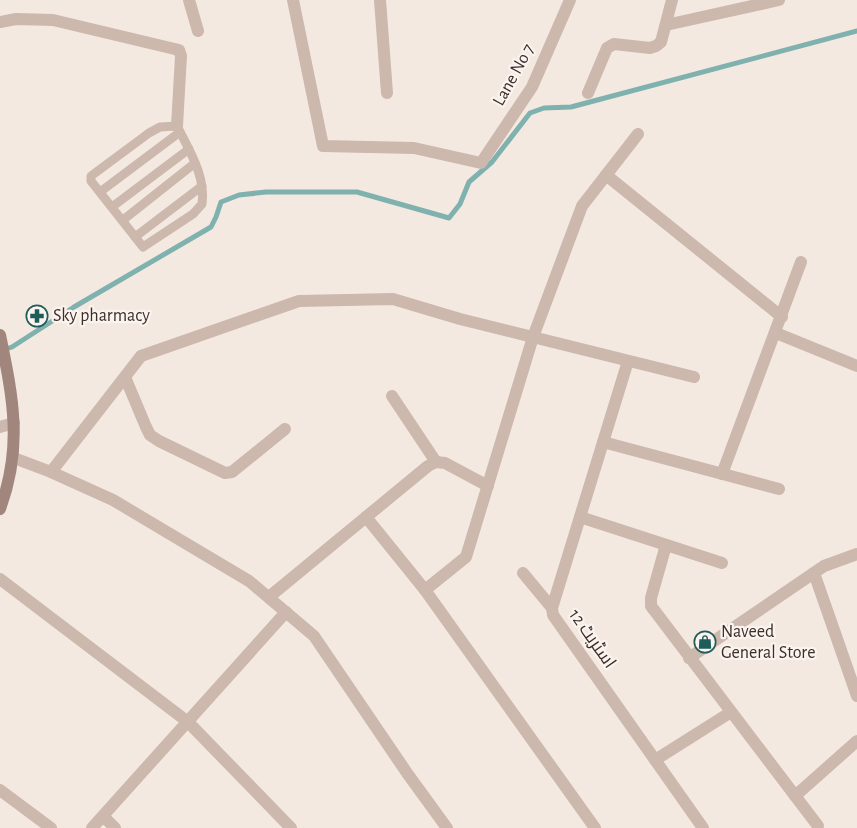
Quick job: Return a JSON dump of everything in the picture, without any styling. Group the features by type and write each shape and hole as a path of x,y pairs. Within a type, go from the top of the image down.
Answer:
{"main road":[{"path":"0,335 10,387 14,423 14,458 0,509"}],"street":[{"path":"189,0 198,31"},
{"name":"Lane No 7","path":"293,0 323,146 414,148 481,163 532,87 570,0"},
{"path":"380,0 387,93"},
{"path":"588,93 610,45 650,48 661,42 672,0"},
{"path":"666,26 779,0"},
{"path":"0,22 16,19 52,20 179,50 181,56 178,129"},
{"path":"426,590 466,557 533,337 582,206 638,134"},
{"path":"606,175 782,317"},
{"path":"722,474 801,262"},
{"path":"51,472 141,356 299,301 393,298 460,319 694,377"},
{"path":"776,333 857,366"},
{"name":"اسٹریٹ 12","path":"628,360 552,608 554,616 703,828"},
{"path":"125,377 150,435 158,441 225,473 232,472 285,429"},
{"path":"392,396 436,462"},
{"path":"0,427 14,423"},
{"path":"603,442 779,489"},
{"path":"14,458 51,472 113,500 249,580 314,636 407,773 447,828"},
{"path":"269,598 428,466 436,462 445,463 488,486"},
{"path":"366,517 426,590 595,828"},
{"path":"580,518 722,563"},
{"path":"666,545 651,598 651,606 818,826"},
{"path":"690,658 824,566 857,554"},
{"path":"814,573 857,696"},
{"path":"523,574 552,608"},
{"path":"0,579 188,722 291,828"},
{"path":"92,828 286,612"},
{"path":"655,760 730,712"},
{"path":"795,796 857,741"},
{"path":"0,790 51,828"},
{"path":"103,816 115,828"}],"lane":[{"path":"160,127 178,129 195,164 202,186 202,204 193,214 145,246 141,246 123,220 91,181 91,176 160,127"},
{"path":"100,192 178,129"},
{"path":"112,207 189,149"},
{"path":"123,220 195,164"},
{"path":"135,237 202,186"}],"waterway":[{"path":"3,350 12,347 74,307 211,227 221,202 239,195 266,192 357,192 449,218 460,204 469,182 492,162 530,113 544,108 571,107 857,31"}],"place":[{"name":"Sky pharmacy","path":"37,316"},
{"name":"Naveed General Store","path":"705,642"}]}
